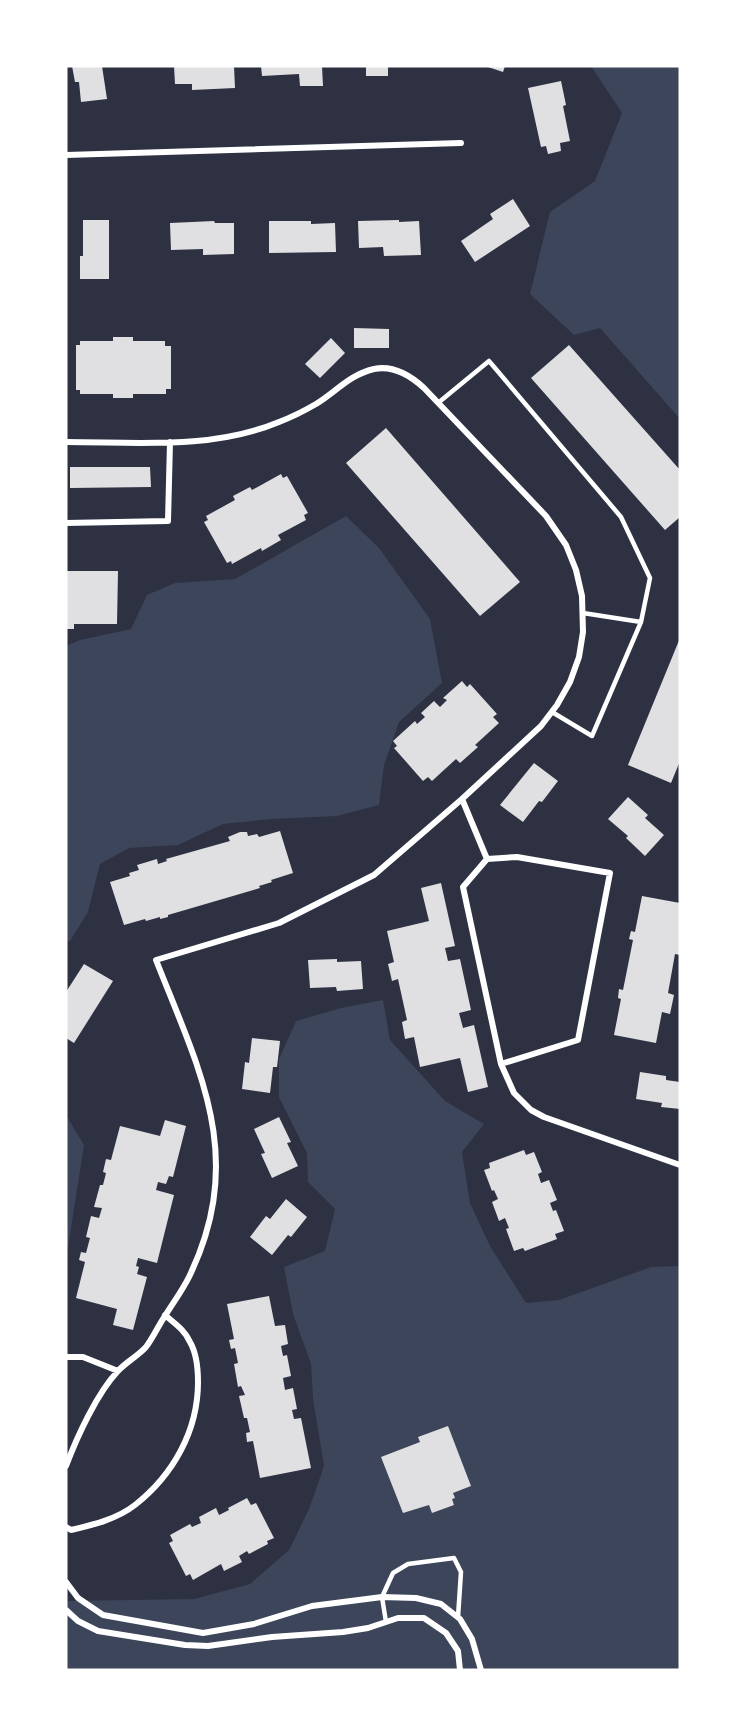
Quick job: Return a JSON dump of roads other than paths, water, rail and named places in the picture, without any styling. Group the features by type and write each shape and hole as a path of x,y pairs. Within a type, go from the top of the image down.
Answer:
{"street":[{"path":"66,154 461,143"},
{"path":"66,442 170,442 226,438 277,423 316,404 351,377 376,368 394,370 410,376 438,403 552,524 566,545 576,570 584,613 583,632 576,666 566,690 541,726 462,799 374,875 279,923 156,960 207,1096 214,1131 216,1167 212,1211 202,1246 188,1278 145,1348 118,1371 89,1416 66,1466"},
{"path":"66,523 168,521 170,442"},
{"path":"462,799 487,859"},
{"path":"501,1064 578,1040 610,873 517,857 487,859 463,887 501,1064 514,1093 537,1114 680,1165"},
{"path":"66,1527 71,1530 101,1523 134,1506 162,1478 183,1446 195,1412 198,1390 197,1364 190,1341 181,1328 165,1315"},
{"path":"66,1357 83,1357 118,1371"},
{"path":"66,1582 78,1598 103,1615 203,1633 254,1624 312,1606 382,1597 416,1598 441,1604 458,1617 472,1639 481,1670"},
{"path":"66,1610 78,1621 98,1631 185,1645 207,1646 272,1637 343,1632 398,1618 424,1618 446,1633 458,1651 460,1670"}],"lane":[{"path":"438,403 489,362 621,517 650,578 641,622 592,736 552,712"},
{"path":"584,613 641,622"},
{"path":"386,1622 382,1597 393,1573 408,1564 454,1558 461,1572 458,1617"}]}
